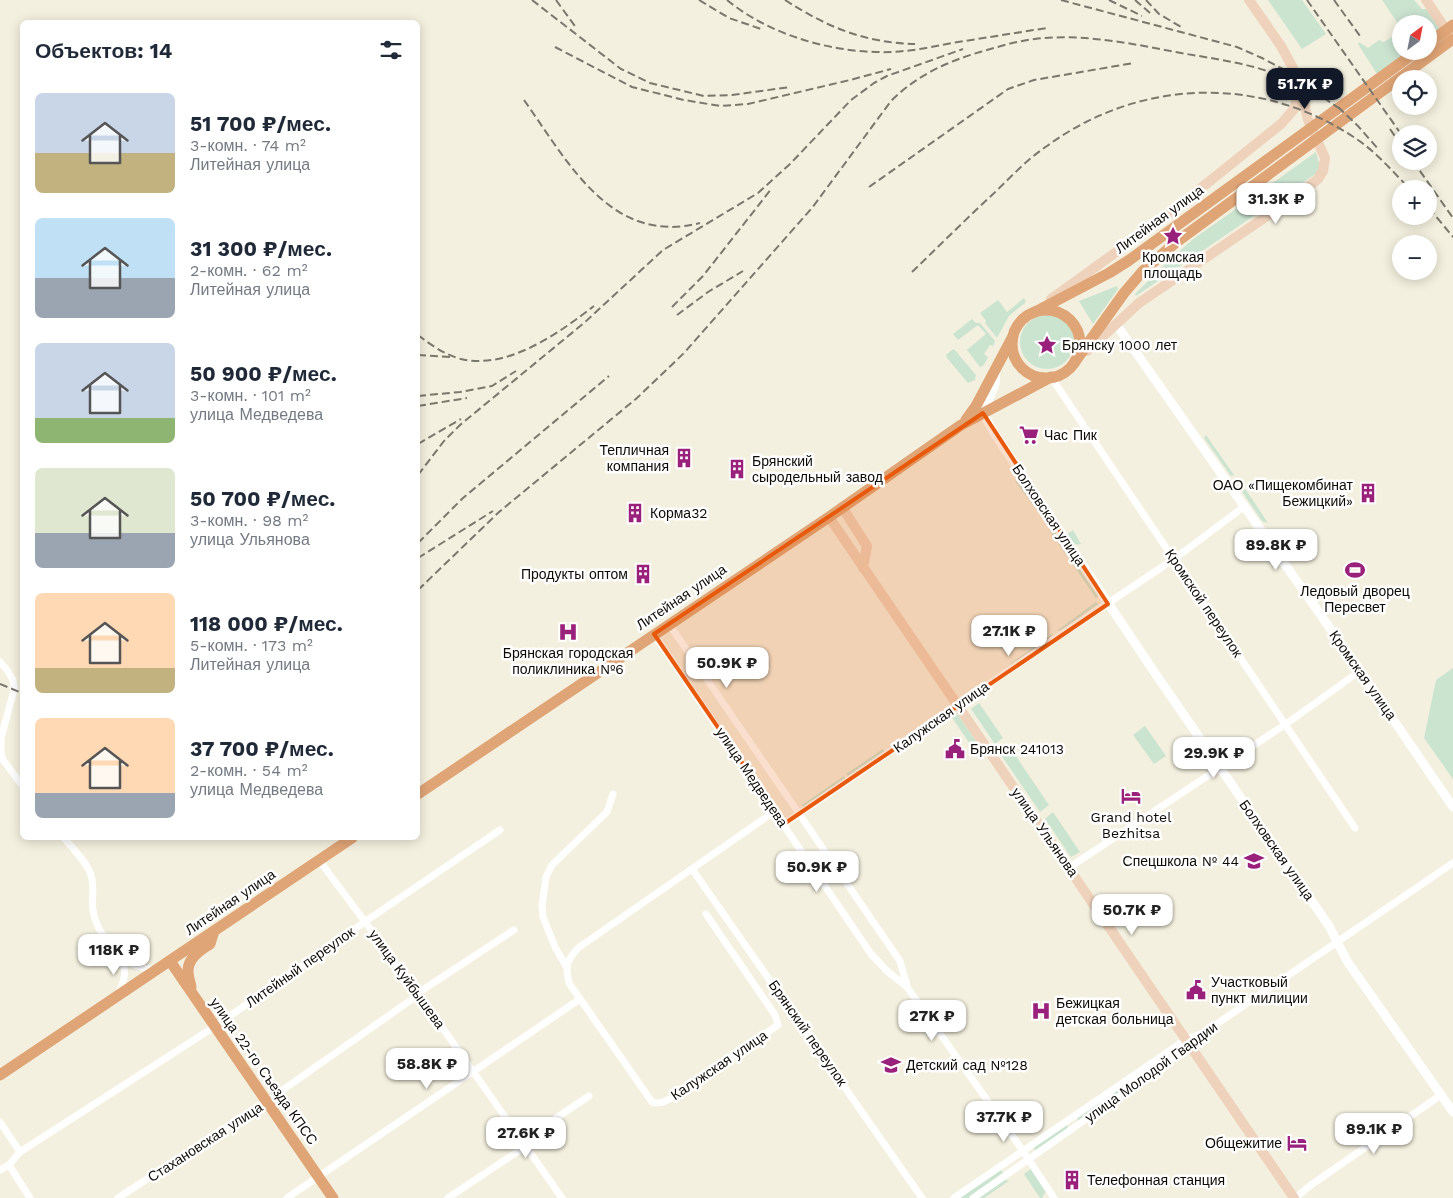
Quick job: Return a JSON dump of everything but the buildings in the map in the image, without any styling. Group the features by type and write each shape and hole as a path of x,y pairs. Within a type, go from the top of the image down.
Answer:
{"main road":[{"path":"1249,0 1281,46 1297,77 1308,120 1325,158 1325,167 1318,179 1292,199 1144,299 1064,372 1052,377 1037,376 1024,369 1015,358 1013,350 1013,336 1022,320 1165,217 1287,118 1296,104 1297,77"},
{"path":"1426,0 1453,39"},
{"path":"1438,37 1453,26"},
{"name":"Литейная улица","path":"1033,313 1128,261 1453,39"},
{"name":"Литейная улица","path":"1074,363 1124,293 1148,267 1175,243 1406,60"},
{"path":"1287,118 1296,120 1312,129"},
{"path":"1033,313 1050,310 1066,316 1072,322 1079,338 1078,355 1074,363"},
{"name":"Литейная улица","path":"961,425 976,406 1013,336"},
{"name":"Литейная улица","path":"420,793 961,425 1052,377"},
{"path":"842,507 867,546 863,568"},
{"name":"улица Ульянова","path":"829,516 1295,1198"},
{"name":"Литейная улица","path":"0,1075 349,840"},
{"path":"190,991 189,964 197,952 210,944 214,931"},
{"name":"улица 22-го Съезда КПСС","path":"170,961 333,1198"}],"street":[{"name":"Кромская улица","path":"1116,324 1245,506 1453,807"},
{"path":"983,413 995,384 996,369"},
{"name":"Кромской переулок","path":"1052,377 1355,828"},
{"name":"Болховская улица","path":"983,413 994,433 1108,604 1329,926 1336,942 1355,973 1453,1112"},
{"name":"Калужская улица","path":"784,824 1174,559 1245,506"},
{"name":"улица Медведева","path":"669,624 900,961 908,987 1054,1198"},
{"name":"улица Медведева","path":"654,634 872,954 890,974 908,987"},
{"path":"0,662 13,680 14,690 0,743 2,758 20,782"},
{"path":"1070,867 1286,724 1360,671"},
{"name":"Калужская улица","path":"613,794 607,812 547,872 542,906 543,917 555,947 566,966 568,983 652,1102 655,1103 665,1102 672,1098 778,1025 775,1015 706,914"},
{"path":"566,966 568,959 578,948 775,811"},
{"name":"Литейный переулок","path":"0,1170 9,1165 20,1152 214,1026 500,830"},
{"path":"66,840 89,870 93,884 92,906 96,922 104,937 121,957 125,965 125,978 117,996"},
{"name":"улица Куйбышева","path":"319,860 418,993 562,1198"},
{"name":"улица Молодой Гвардии","path":"973,1198 1029,1160 1189,1043 1453,863"},
{"name":"Брянский переулок","path":"692,869 922,1198"},
{"name":"Стахановская улица","path":"118,1198 267,1102 411,1000 418,993 514,930"},
{"path":"121,957 142,968 156,970"},
{"path":"288,1198 580,999"},
{"name":"улица Молодой Гвардии","path":"954,1198 1189,1043"},
{"path":"1295,1198 1311,1184 1441,1095"},
{"path":"448,1198 526,1146 540,1129 589,1096"},
{"path":"0,1122 20,1152"},
{"path":"9,1165 30,1198"}],"highlighted area":[{"path":"983,413 1108,604 784,824 654,634"}],"green space":[{"path":"1268,0 1302,0 1326,34 1302,49"},
{"path":"1382,0 1414,0 1422,9 1426,9 1430,15 1392,15"},
{"path":"1392,37 1392,60 1396,60 1377,74 1358,44 1359,42 1368,48 1379,40 1384,42"},
{"path":"1316,152 1320,167 1317,173 1136,296 1135,294 1164,265 1192,240"},
{"path":"1117,286 1118,289 1093,324 1079,301"},
{"path":"1024,298 1026,302 1009,316 997,338 980,313 998,300 1007,312"},
{"path":"1042,315 1052,315 1062,319 1070,327 1074,342 1070,357 1062,365 1052,369 1042,369 1032,365 1024,357 1020,347 1020,337 1024,327 1032,319"},
{"path":"972,319 976,323 980,323 995,341 993,346 990,345 984,354 988,357 984,365 980,367 967,350 986,334 978,325 958,340 953,334"},
{"path":"954,349 976,375 975,380 968,383 947,358 946,355"},
{"path":"1206,435 1234,475 1231,476 1204,438"},
{"path":"1021,479 1039,505 1035,508 1015,481"},
{"path":"1243,489 1246,490 1268,523 1262,521 1243,493"},
{"path":"1049,530 1055,530 1099,596 1096,598"},
{"path":"1073,530 1081,544 1070,541 1066,535"},
{"path":"1096,602 1098,604 1060,631 1058,630"},
{"path":"1053,633 1053,635 1010,664"},
{"path":"1453,668 1453,779 1424,738 1436,680"},
{"path":"979,703 1003,738 995,744 971,709"},
{"path":"956,712 978,744 972,747 951,716"},
{"path":"1145,726 1166,756 1154,764 1133,735"},
{"path":"1009,746 1049,805 1040,812 999,752"},
{"path":"883,749 885,752 850,777 846,774"},
{"path":"844,776 845,779 804,808 802,805"},
{"path":"1053,812 1080,852 1071,857 1045,819"},
{"path":"1122,1086 1127,1088 1079,1121 1077,1118"},
{"path":"1067,1125 1068,1130 1036,1151 1034,1149 1034,1146"},
{"path":"1031,1169 1046,1191 1042,1198 1040,1198 1024,1174"},
{"path":"1001,1170 1002,1175 969,1198 958,1198"},
{"path":"1003,1179 1009,1181 984,1198 976,1198"}],"railway":[{"path":"532,0 621,69 650,83 704,96 732,95 790,87"},
{"path":"556,0 577,29"},
{"path":"699,0 729,18 764,30"},
{"path":"727,0 744,13 784,33 826,46 870,52 914,50 1047,28"},
{"path":"785,0 831,26 847,32 880,41 915,44"},
{"path":"1061,0 1237,47 1296,76"},
{"path":"1109,0 1142,16"},
{"path":"1135,0 1150,13"},
{"path":"1146,0 1159,14 1183,28"},
{"path":"1307,0 1395,125"},
{"path":"1334,0 1360,36"},
{"path":"420,588 499,512 637,398 684,353 812,208 891,101 921,77 943,65 967,56 1021,41 1072,37 1108,40 1257,68 1297,83 1343,111"},
{"path":"555,47 632,87 684,100 720,106 748,104 891,69"},
{"path":"420,472 444,441 460,425 584,323 663,250 758,193 790,164 851,100 887,76 963,49"},
{"path":"869,187 1008,89 1034,80 1134,63"},
{"path":"912,272 1018,170 1047,146 1083,124 1121,107 1161,97 1201,93 1242,95 1282,104 1321,119 1358,140 1401,180"},
{"path":"524,100 576,172 595,193 617,211 641,222 669,227 700,223"},
{"path":"1338,107 1379,150"},
{"path":"1419,170 1453,218"},
{"path":"672,307 703,276 772,188"},
{"path":"1437,218 1453,237"},
{"path":"677,315 708,292 743,271"},
{"path":"420,336 438,349 461,359 479,361 497,359 515,354 549,338 594,306"},
{"path":"420,355 450,357"},
{"path":"420,396 460,392 492,386 516,371"},
{"path":"420,541 463,498 609,376"},
{"path":"420,406 467,398"},
{"path":"420,443 461,419"},
{"path":"420,557 493,511"},
{"path":"0,684 20,692"}],"place":[{"name":"Кромская площадь","path":"1173,236"},
{"name":"Брянску 1000 лет","path":"1047,345"},
{"name":"Час Пик","path":"1029,435"},
{"name":"Тепличная компания","path":"684,458"},
{"name":"Брянский сыродельный завод","path":"737,469"},
{"name":"ОАО «Пищекомбинат Бежицкий»","path":"1368,493"},
{"name":"Корма32","path":"635,513"},
{"name":"Ледовый дворец Пересвет","path":"1355,570"},
{"name":"Продукты оптом","path":"643,574"},
{"name":"Брянская городская поликлиника №6","path":"568,632"},
{"name":"Брянск 241013","path":"955,749"},
{"name":"Grand hotel Bezhitsa","path":"1131,796"},
{"name":"Спецшкола № 44","path":"1254,861"},
{"name":"Участковый пункт милиции","path":"1196,990"},
{"name":"Бежицкая детская больница","path":"1041,1011"},
{"name":"Детский сад №128","path":"891,1065"},
{"name":"Общежитие","path":"1297,1143"},
{"name":"Телефонная станция","path":"1072,1180"}]}
